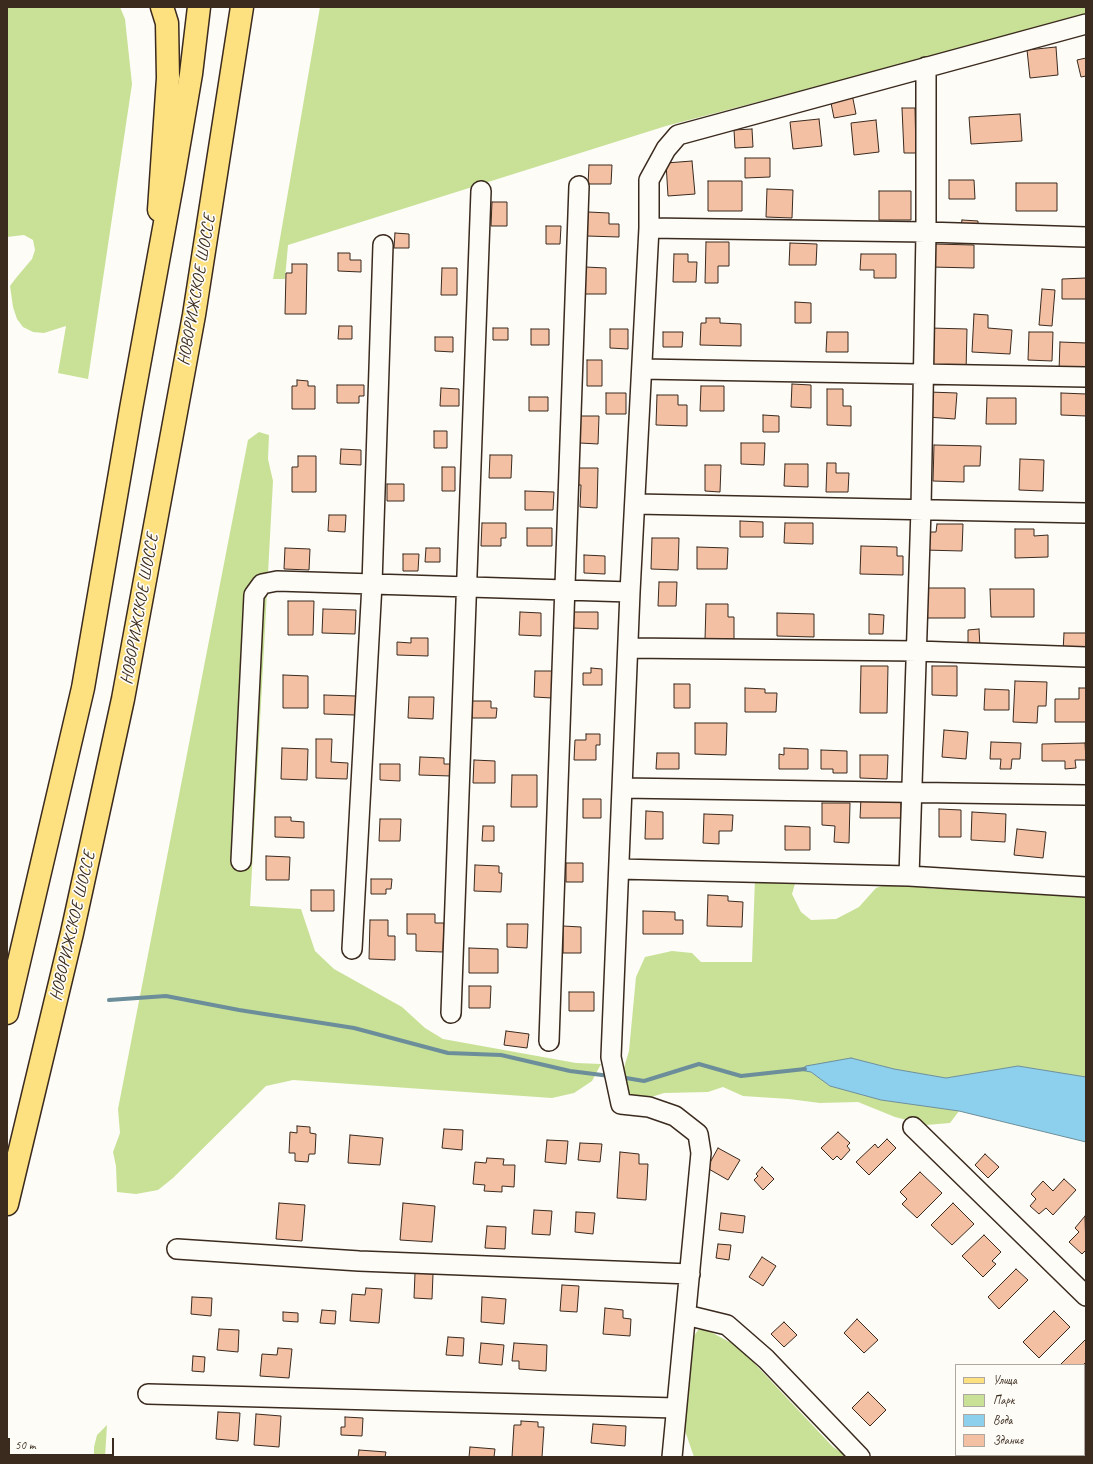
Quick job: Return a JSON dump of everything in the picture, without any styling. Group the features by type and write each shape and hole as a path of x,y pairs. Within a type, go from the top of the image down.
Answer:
{"main road":[{"path":"155,279 168,78 168,23 162,7"},
{"path":"7,1013 83,688 173,179 199,7"},
{"name":"НОВОРИЖСКОЕ ШОССЕ","path":"7,1204 73,925 123,699 194,315 242,7"}],"street":[{"path":"672,1457 701,1153 698,1134 675,1116 649,1107 621,1104 611,1057 630,592 636,504 649,228 649,180 666,149 678,134 1086,24"},
{"path":"909,876 913,791 921,509 926,232 926,67"},
{"path":"550,1040 579,186"},
{"path":"451,1012 481,191"},
{"path":"649,228 926,232 1086,237"},
{"path":"352,949 372,584 383,245"},
{"path":"642,369 1086,377"},
{"path":"636,504 1086,513"},
{"path":"241,861 254,595 262,584 277,581 630,592"},
{"path":"628,648 916,651 1086,657"},
{"path":"622,788 913,791 1086,795"},
{"path":"619,869 909,876 1086,887"},
{"path":"912,1127 1086,1296"},
{"path":"177,1249 359,1261 690,1274"},
{"path":"686,1315 727,1325 766,1359 860,1457"},
{"path":"148,1394 676,1408"}],"green space":[{"path":"7,7 120,7 125,19 132,84 88,379 58,373 66,326 44,333 33,332 23,327 17,319 13,307 10,286 32,259 35,250 33,240 24,235 7,237"},
{"path":"320,7 1086,7 1086,16 666,126 288,245 285,279 273,279"},
{"path":"259,432 269,435 268,459 273,481 250,906 301,909 315,951 334,969 402,1007 425,1028 443,1039 576,1063 601,1064 592,1081 574,1093 552,1098 293,1080 266,1086 173,1178 158,1190 136,1194 117,1192 116,1166 113,1152 120,1133 118,1109 248,440"},
{"path":"797,877 792,894 801,912 811,920 836,919 859,907 876,888 893,882 934,889 952,883 1086,895 1086,1077 1018,1066 946,1078 894,1069 851,1058 801,1069 811,1072 830,1086 881,1100 959,1111 950,1123 926,1125 895,1117 858,1102 820,1103 743,1096 723,1087 708,1092 664,1093 642,1100 629,1095 622,1074 629,1051 636,977 645,957 672,951 692,953 701,962 752,962 755,878"},
{"path":"705,1329 739,1347 833,1447 848,1457 694,1457 684,1428 694,1336 698,1330"},
{"path":"107,1425 105,1457 94,1457 94,1447 97,1435"}],"water":[{"path":"851,1058 894,1069 946,1078 1018,1066 1086,1077 1086,1142 959,1111 881,1100 830,1086 811,1072 800,1070 806,1066"}],"building":[{"path":"1056,47 1058,75 1030,78 1027,50"},
{"path":"1086,58 1086,76 1081,77 1077,60"},
{"path":"852,94 856,114 834,118 830,98"},
{"path":"902,108 915,108 916,153 904,153"},
{"path":"1020,114 1022,141 971,144 969,117"},
{"path":"819,119 822,146 793,149 790,122"},
{"path":"876,120 879,152 854,155 851,123"},
{"path":"752,129 753,147 735,148 734,130"},
{"path":"745,158 770,158 770,177 745,178"},
{"path":"692,161 695,194 668,196 666,163"},
{"path":"589,165 612,165 611,184 588,184"},
{"path":"949,180 974,180 975,199 949,199"},
{"path":"708,181 742,181 742,211 708,211"},
{"path":"1016,183 1057,183 1057,211 1016,211"},
{"path":"767,189 793,190 792,218 766,217"},
{"path":"879,191 911,191 911,220 879,220"},
{"path":"492,202 507,202 507,226 491,226"},
{"path":"588,212 609,213 609,224 619,224 619,237 587,236"},
{"path":"962,220 978,221 978,228 961,227"},
{"path":"546,226 561,226 560,244 546,244"},
{"path":"395,233 409,234 409,248 394,248"},
{"path":"706,242 729,242 729,266 718,266 718,283 705,283"},
{"path":"790,243 817,244 816,265 789,265"},
{"path":"932,244 974,245 974,268 931,267"},
{"path":"338,253 350,253 350,260 361,260 361,272 338,271"},
{"path":"674,254 688,254 688,262 697,262 696,282 673,282"},
{"path":"861,254 896,254 896,278 874,278 874,270 860,270"},
{"path":"292,264 307,264 306,314 285,314 286,273 292,273"},
{"path":"585,267 606,268 606,294 585,294"},
{"path":"442,268 457,268 457,295 441,295"},
{"path":"1086,278 1086,299 1062,299 1062,279"},
{"path":"1042,289 1055,290 1052,326 1039,325"},
{"path":"795,302 811,303 811,323 795,323"},
{"path":"974,314 988,315 988,328 1012,330 1010,354 972,352"},
{"path":"706,318 720,318 720,323 741,324 741,346 700,345 701,323 706,323"},
{"path":"339,326 352,326 352,339 338,339"},
{"path":"493,328 508,328 508,340 493,340"},
{"path":"930,328 967,329 966,372 929,371"},
{"path":"531,329 549,329 549,345 531,345"},
{"path":"610,329 628,329 628,349 610,348"},
{"path":"663,332 683,332 682,347 663,347"},
{"path":"827,332 848,332 848,352 826,352"},
{"path":"1029,332 1053,332 1052,361 1028,360"},
{"path":"435,337 453,337 453,352 435,351"},
{"path":"1060,342 1086,343 1086,372 1059,371"},
{"path":"587,360 602,360 602,386 587,386"},
{"path":"297,380 308,381 308,386 315,386 315,409 292,409 292,386 297,386"},
{"path":"792,384 811,385 811,408 791,407"},
{"path":"337,385 364,385 364,396 359,396 359,403 337,403"},
{"path":"701,386 724,386 724,411 700,411"},
{"path":"441,388 459,389 459,406 440,406"},
{"path":"827,389 843,389 843,406 851,406 851,426 827,425"},
{"path":"929,392 957,393 955,419 927,417"},
{"path":"606,393 626,393 626,414 606,414"},
{"path":"1061,393 1086,394 1086,416 1061,415"},
{"path":"657,395 678,395 678,405 687,405 687,426 656,425"},
{"path":"529,397 548,397 548,411 529,411"},
{"path":"987,398 1016,398 1016,424 986,424"},
{"path":"763,415 779,416 779,432 763,432"},
{"path":"580,416 599,416 598,444 580,443"},
{"path":"434,431 447,431 447,448 434,448"},
{"path":"741,443 765,443 764,465 741,464"},
{"path":"934,445 981,446 980,466 964,466 964,482 933,481"},
{"path":"341,449 361,450 361,465 340,464"},
{"path":"490,455 512,455 511,478 489,478"},
{"path":"298,456 316,456 316,492 292,492 292,467 298,467"},
{"path":"1020,459 1044,460 1043,491 1019,490"},
{"path":"827,463 836,463 836,473 849,473 848,492 826,492"},
{"path":"785,464 808,464 808,487 784,486"},
{"path":"705,465 721,465 720,492 705,491"},
{"path":"442,467 455,467 455,491 442,491"},
{"path":"577,468 598,468 597,508 580,507 581,485 577,485"},
{"path":"387,484 404,484 404,501 387,501"},
{"path":"525,491 554,492 553,510 525,510"},
{"path":"329,515 346,515 345,532 328,531"},
{"path":"740,521 763,522 763,537 740,537"},
{"path":"482,523 506,523 506,538 501,538 501,546 481,546"},
{"path":"785,523 813,523 813,544 784,543"},
{"path":"937,524 963,524 962,551 924,550 924,532 936,532"},
{"path":"527,528 552,528 552,546 527,546"},
{"path":"1015,529 1034,529 1034,536 1048,535 1048,557 1015,558"},
{"path":"652,538 679,538 678,570 651,569"},
{"path":"861,546 897,547 897,556 903,556 903,575 860,574"},
{"path":"697,547 728,548 727,569 697,569"},
{"path":"285,548 310,549 309,570 284,569"},
{"path":"426,548 440,548 440,562 425,562"},
{"path":"403,554 419,554 418,571 403,571"},
{"path":"584,555 605,556 605,574 584,573"},
{"path":"659,582 677,582 676,606 658,606"},
{"path":"926,588 965,588 965,618 925,618"},
{"path":"990,589 1034,589 1034,617 991,617"},
{"path":"288,601 314,601 313,635 288,635"},
{"path":"706,604 728,604 728,617 734,617 734,641 705,640"},
{"path":"323,609 356,610 355,634 322,633"},
{"path":"520,612 541,613 541,636 519,635"},
{"path":"573,612 598,612 598,629 573,628"},
{"path":"777,613 814,614 814,637 777,636"},
{"path":"869,614 884,615 883,634 869,634"},
{"path":"979,629 980,647 968,647 968,630"},
{"path":"1064,633 1086,633 1086,653 1063,652"},
{"path":"411,638 428,638 428,656 397,655 397,642 411,643"},
{"path":"861,666 888,666 887,713 860,713"},
{"path":"932,666 957,666 957,696 932,695"},
{"path":"591,668 602,669 602,685 583,685 583,673 591,673"},
{"path":"535,671 553,671 552,698 534,697"},
{"path":"283,675 308,676 308,708 283,708"},
{"path":"1015,681 1047,682 1046,706 1038,706 1037,723 1013,722"},
{"path":"674,684 690,684 690,708 674,708"},
{"path":"745,688 765,689 765,693 777,693 776,712 745,712"},
{"path":"1079,688 1086,688 1086,722 1055,722 1055,699 1079,699"},
{"path":"985,689 1009,690 1009,710 984,710"},
{"path":"324,695 356,696 355,715 324,714"},
{"path":"409,697 434,697 433,719 408,718"},
{"path":"472,701 491,701 491,708 497,708 496,718 472,718"},
{"path":"695,723 727,723 726,755 695,754"},
{"path":"944,730 968,732 966,759 942,757"},
{"path":"586,734 600,734 600,745 596,745 596,760 574,760 575,740 586,740"},
{"path":"316,739 332,739 331,762 348,763 347,779 316,778"},
{"path":"991,742 1021,743 1020,759 1012,759 1011,769 1000,769 1001,759 990,759"},
{"path":"1085,743 1086,760 1075,760 1076,768 1065,769 1065,761 1042,761 1042,744"},
{"path":"282,748 308,749 307,780 281,779"},
{"path":"784,748 808,749 808,769 779,769 779,754 784,755"},
{"path":"821,750 847,751 847,773 833,773 833,769 821,769"},
{"path":"657,753 679,753 679,769 656,769"},
{"path":"860,755 888,755 887,779 860,778"},
{"path":"420,757 444,758 444,764 451,764 451,776 419,775"},
{"path":"474,760 495,761 495,783 473,783"},
{"path":"380,764 400,764 400,781 380,780"},
{"path":"512,775 537,775 537,807 511,807"},
{"path":"861,798 901,799 901,818 860,818"},
{"path":"583,799 601,799 601,818 583,818"},
{"path":"822,803 850,803 849,843 834,842 835,826 822,825"},
{"path":"939,809 961,810 961,837 939,837"},
{"path":"646,811 663,812 663,839 645,839"},
{"path":"972,812 1006,814 1005,842 971,840"},
{"path":"704,814 733,815 732,831 719,831 719,844 703,843"},
{"path":"275,817 291,817 291,821 304,822 304,838 275,837"},
{"path":"380,819 401,819 400,841 379,841"},
{"path":"483,826 494,826 494,841 482,841"},
{"path":"785,826 810,827 810,850 785,850"},
{"path":"1017,829 1046,832 1043,858 1014,855"},
{"path":"266,856 290,857 289,880 266,880"},
{"path":"566,863 583,863 583,882 566,882"},
{"path":"475,865 499,866 499,873 502,873 501,892 474,891"},
{"path":"371,879 392,879 391,889 386,889 386,894 371,894"},
{"path":"311,890 334,890 334,911 311,911"},
{"path":"708,895 728,896 728,901 743,902 742,927 707,926"},
{"path":"643,911 675,912 675,920 683,920 683,934 643,934"},
{"path":"407,914 435,914 435,923 444,923 443,952 416,951 416,934 407,934"},
{"path":"370,920 388,920 388,936 395,936 395,960 369,959"},
{"path":"507,924 528,924 527,948 507,947"},
{"path":"563,926 581,927 581,953 563,953"},
{"path":"469,948 498,949 498,973 469,973"},
{"path":"469,986 491,986 490,1008 469,1008"},
{"path":"569,992 594,992 594,1011 569,1011"},
{"path":"506,1031 529,1034 527,1048 504,1045"},
{"path":"297,1126 310,1127 310,1133 316,1134 315,1154 309,1154 308,1162 295,1161 295,1153 289,1153 290,1132 297,1133"},
{"path":"444,1129 463,1130 462,1150 442,1148"},
{"path":"838,1132 850,1143 847,1146 850,1150 841,1160 837,1156 833,1160 821,1148"},
{"path":"350,1135 383,1138 380,1165 348,1163"},
{"path":"887,1139 896,1148 869,1175 856,1162 875,1144 878,1148"},
{"path":"547,1140 568,1141 566,1164 545,1162"},
{"path":"580,1143 602,1144 600,1162 578,1160"},
{"path":"718,1148 740,1160 728,1180 707,1168"},
{"path":"620,1152 639,1154 639,1164 648,1164 646,1200 617,1198"},
{"path":"985,1154 999,1167 988,1178 975,1165"},
{"path":"487,1158 504,1159 503,1165 515,1165 514,1187 502,1186 502,1192 484,1191 485,1185 473,1184 475,1162 486,1163"},
{"path":"762,1167 774,1179 763,1190 754,1180 758,1176 756,1174"},
{"path":"920,1172 942,1193 917,1218 902,1204 907,1199 900,1192"},
{"path":"1064,1179 1076,1190 1053,1215 1046,1208 1039,1214 1030,1206 1036,1199 1031,1194 1043,1181 1053,1191"},
{"path":"279,1203 305,1205 302,1241 276,1239"},
{"path":"403,1203 435,1206 432,1242 400,1240"},
{"path":"953,1203 974,1224 952,1245 931,1225"},
{"path":"534,1210 552,1211 550,1235 532,1234"},
{"path":"576,1212 595,1213 593,1234 575,1232"},
{"path":"721,1213 745,1216 743,1233 719,1230"},
{"path":"1085,1216 1086,1250 1082,1254 1069,1242 1079,1232 1075,1228"},
{"path":"487,1226 506,1227 505,1249 485,1248"},
{"path":"984,1235 1001,1252 992,1261 996,1264 983,1277 962,1256"},
{"path":"718,1244 731,1245 729,1260 716,1258"},
{"path":"762,1257 776,1266 763,1286 749,1277"},
{"path":"1016,1269 1028,1280 999,1309 988,1297"},
{"path":"415,1273 433,1274 432,1299 414,1298"},
{"path":"562,1285 579,1286 577,1312 560,1311"},
{"path":"366,1288 382,1289 379,1323 350,1321 352,1294 365,1295"},
{"path":"192,1297 212,1298 211,1316 191,1314"},
{"path":"482,1297 506,1299 504,1324 481,1322"},
{"path":"605,1308 623,1310 623,1318 631,1319 630,1336 603,1334"},
{"path":"322,1310 336,1311 335,1324 320,1323"},
{"path":"1054,1311 1070,1327 1039,1358 1023,1342"},
{"path":"283,1312 298,1313 298,1322 283,1321"},
{"path":"857,1319 878,1340 864,1353 844,1333"},
{"path":"784,1322 797,1335 784,1347 771,1334"},
{"path":"219,1329 239,1330 238,1352 217,1350"},
{"path":"448,1337 464,1338 463,1356 446,1355"},
{"path":"1086,1339 1086,1362 1084,1364 1061,1364"},
{"path":"481,1343 504,1345 502,1365 479,1363"},
{"path":"514,1343 547,1345 546,1371 519,1369 519,1361 512,1361"},
{"path":"278,1348 292,1349 289,1378 260,1376 262,1354 277,1355"},
{"path":"193,1356 205,1357 204,1372 192,1371"},
{"path":"868,1392 886,1410 870,1426 852,1408"},
{"path":"218,1412 240,1413 238,1441 216,1439"},
{"path":"256,1414 281,1416 279,1447 254,1445"},
{"path":"345,1417 363,1418 362,1436 341,1435 341,1427 345,1427"},
{"path":"521,1421 538,1422 538,1427 544,1427 542,1457 512,1457 514,1425 521,1425"},
{"path":"593,1424 626,1426 625,1446 591,1443"},
{"path":"470,1447 495,1449 494,1457 469,1457"},
{"path":"359,1450 386,1452 385,1457 358,1457"}],"waterway":[{"path":"109,1000 166,996 239,1010 354,1028 448,1053 501,1055 570,1071 610,1076"},
{"path":"620,1077 644,1081 699,1064 741,1076 805,1069"}]}
